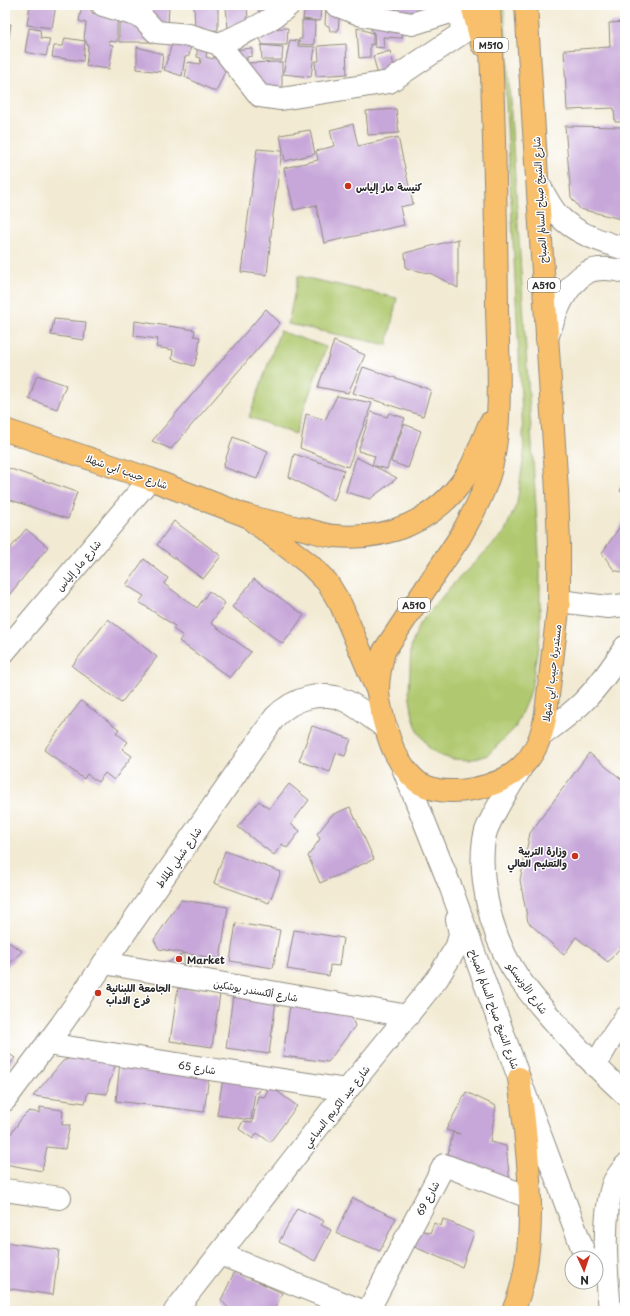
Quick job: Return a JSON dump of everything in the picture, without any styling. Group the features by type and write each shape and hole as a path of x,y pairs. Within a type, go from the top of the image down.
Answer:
{"main road":[{"name":"M510","path":"489,5 493,85"},
{"name":"شارع الشيخ صباح السالم الصباح","path":"526,5 532,79 546,338 557,491"},
{"path":"532,79 539,5"},
{"path":"464,6 493,85"},
{"name":"A510","path":"493,85 498,404"},
{"path":"247,516 332,536 349,537 369,536 409,525 438,508 455,491 478,452 498,404"},
{"name":"مستديرة حبيب ابي شهلا","path":"498,404 497,430 492,468 486,484 460,537 384,650 380,669 378,692 387,729 397,756 420,784 432,788 461,790 500,781 521,768 541,736 546,713 559,601 557,491"},
{"name":"شارع حبيب أبي شهلا","path":"5,430 150,479 247,516"},
{"path":"247,516 309,564 327,582 341,605 378,692"},
{"path":"513,1311 523,1282 527,1261 529,1233 529,1197 525,1129 519,1078"}],"street":[{"path":"103,5 142,17 156,32 189,35 219,44 260,96 281,99 389,82 462,33 464,6 412,24 362,15 336,5"},
{"path":"219,44 249,31 278,15 289,5"},
{"path":"538,183 557,214 568,224 586,235 625,249"},
{"path":"546,338 563,297 579,279 588,272 595,270 616,270 625,272"},
{"name":"شارع مار إلياس","path":"5,651 150,479"},
{"path":"559,601 608,607 625,605"},
{"path":"541,736 582,703 614,664 625,647"},
{"name":"شارع شبلي الملاط","path":"5,1100 47,1044 275,717 287,707 301,700 311,697 336,697 346,701 387,729"},
{"name":"شارع الشيخ صباح السالم الصباح","path":"397,756 451,888 519,1078 583,1250"},
{"name":"شارع الأونيسكو","path":"521,768 486,831 482,849 482,868 485,893 496,934 505,955 531,994 564,1034 625,1094"},
{"name":"شارع عبد الكريم السباعي","path":"175,1311 347,1090 437,979 457,946 460,934 451,888"},
{"name":"شارع ألكسندر بوشكين","path":"104,963 408,1016"},
{"path":"595,1066 625,1018"},
{"name":"شارع 65","path":"47,1044 347,1090"},
{"name":"شارع 69","path":"368,1311 444,1165 529,1197"},
{"path":"610,1311 607,1267 607,1220 614,1183 625,1166"},
{"path":"5,1190 60,1198"},
{"path":"220,1254 362,1311"},
{"path":"598,1290 606,1311"}],"green space":[{"path":"501,5 504,5 540,570 540,634 531,690 515,728 488,755 470,760 453,759 441,756 430,749 418,732 413,717 409,692 411,647 419,624 452,585 504,533 517,503 524,455"},
{"path":"298,276 397,298 387,345 288,324"},
{"path":"280,331 326,347 295,434 249,417"}],"building":[{"path":"30,5 56,5 52,28 27,25"},
{"path":"82,5 88,5 93,14 104,7 117,9 117,42 108,41 109,44 113,45 109,69 86,66 88,46 84,38 86,23 79,21"},
{"path":"133,5 169,5 168,27"},
{"path":"194,5 218,5 218,30 195,31"},
{"path":"256,5 281,5 263,20"},
{"path":"305,5 321,5 320,21 303,19"},
{"path":"380,5 398,5 393,13"},
{"path":"401,5 432,5 425,18 412,11 406,21 395,15"},
{"path":"247,6 248,19 228,29 226,7"},
{"path":"326,6 340,8 338,31 330,31 329,26 325,25"},
{"path":"119,12 150,27 151,42 119,42"},
{"path":"371,18 404,24 402,38 383,37 384,48 375,47 374,33 371,30"},
{"path":"302,20 315,21 314,45 299,44 299,39 302,39"},
{"path":"625,22 625,122 615,122 614,108 567,110 564,50 610,47 609,23"},
{"path":"5,24 11,24 7,50 5,49"},
{"path":"29,28 40,30 41,38 50,39 46,56 25,52"},
{"path":"288,28 287,45 263,45 258,35 258,29"},
{"path":"357,28 373,33 373,45 370,44 370,57 359,58"},
{"path":"174,37 192,39 189,56 185,57 182,76 164,70"},
{"path":"65,38 85,41 83,61 52,57 54,46 63,46"},
{"path":"290,40 298,41 298,46 315,47 311,77 283,74"},
{"path":"208,42 206,57 213,59 215,54 229,62 216,92 185,77 188,62 200,64 201,58 197,57 197,49"},
{"path":"346,44 347,74 316,76 315,61 319,61 318,46"},
{"path":"261,45 283,47 282,60 262,60"},
{"path":"137,47 163,54 161,72 137,69"},
{"path":"252,48 252,56 247,57 247,61 236,62 234,50"},
{"path":"390,51 396,74 379,79 373,56"},
{"path":"282,62 282,95 262,94 242,63"},
{"path":"396,109 399,133 368,135 366,111"},
{"name":"كنيسة مار إلياس","path":"353,124 358,146 398,137 413,204 400,207 404,225 324,243 316,205 294,210 284,168 318,160 316,151 334,146 330,130"},
{"path":"565,126 625,127 625,220 580,209 571,197"},
{"path":"310,130 315,154 285,161 280,135"},
{"path":"257,149 282,151 273,215 267,275 241,272"},
{"path":"458,239 458,288 432,274 406,268 405,253"},
{"path":"266,309 280,323 171,449 152,441"},
{"path":"54,319 86,322 84,340 51,335"},
{"path":"135,321 195,330 194,336 200,337 198,354 194,366 172,359 173,350 156,347 158,339 134,336"},
{"path":"334,341 365,355 348,393 318,387"},
{"path":"363,367 431,390 423,416 353,393"},
{"path":"37,375 66,385 57,409 29,399"},
{"path":"337,396 372,403 348,467 300,448 306,414 325,420"},
{"path":"371,412 387,417 389,413 405,418 387,469 372,465 375,456 358,451"},
{"path":"404,424 421,431 408,468 391,462"},
{"path":"233,437 268,451 257,479 223,467"},
{"path":"294,454 344,470 334,501 289,477"},
{"path":"356,457 397,478 370,499 346,492"},
{"path":"5,467 77,492 68,519 5,498"},
{"path":"625,481 625,494 620,491"},
{"path":"625,519 625,573 614,570 602,553"},
{"path":"174,521 221,556 203,579 157,545"},
{"path":"26,529 48,547 5,600 5,555"},
{"path":"144,559 168,578 164,584 197,608 209,591 225,603 211,623 251,652 230,678 179,641 183,636 173,629 175,626 139,602 144,596 126,585"},
{"path":"254,579 304,615 283,644 232,607"},
{"path":"108,619 157,657 121,703 72,666"},
{"path":"81,701 119,729 116,733 128,742 122,749 132,756 114,780 105,773 98,782 87,774 84,779 44,750"},
{"path":"312,726 351,739 345,756 336,753 330,772 299,761"},
{"name":"وزارة التربية والتعليم العالي","path":"589,753 625,782 625,942 608,962 576,937 564,955 528,922 520,880 530,833"},
{"path":"289,784 309,800 291,824 300,831 287,848 282,844 274,855 238,827 259,801 269,809"},
{"path":"350,807 374,859 320,883 308,856 320,839 317,834 332,815"},
{"path":"225,851 281,872 269,903 214,883"},
{"path":"181,900 228,907 220,959 159,949 154,940"},
{"path":"236,923 280,930 273,968 230,961"},
{"path":"294,930 343,938 339,966 330,965 329,976 287,969"},
{"path":"5,940 22,951 5,969"},
{"name":"Market","path":"184,953 184,965 164,965"},
{"path":"178,988 220,994 212,1047 170,1041"},
{"path":"233,995 276,1001 269,1054 226,1048"},
{"path":"290,1005 350,1013 355,1026 328,1062 283,1056"},
{"path":"5,1051 15,1058 5,1070"},
{"path":"76,1056 117,1060 107,1094 88,1092 85,1103 33,1096 63,1061"},
{"path":"120,1062 209,1076 204,1112 116,1101"},
{"path":"223,1078 262,1082 259,1092 255,1093 251,1120 217,1115"},
{"path":"270,1086 297,1106 270,1142 257,1133 253,1139 239,1129 243,1121 252,1123 258,1096 264,1097"},
{"path":"466,1092 496,1106 490,1142 506,1146 510,1183 447,1158 453,1132 446,1130"},
{"path":"40,1107 63,1110 62,1125 70,1125 65,1149 47,1147 42,1171 5,1164 5,1142 22,1118 29,1111 40,1113"},
{"path":"353,1198 396,1218 380,1251 336,1233"},
{"path":"297,1208 324,1221 321,1225 331,1230 315,1261 279,1242"},
{"path":"443,1219 474,1233 462,1267 412,1246 421,1230 430,1233 434,1223 441,1226"},
{"path":"5,1242 59,1250 53,1295 5,1288"},
{"path":"235,1271 282,1293 274,1311 231,1311 221,1300"}],"place":[{"name":"كنيسة مار إلياس","path":"348,186"},
{"name":"وزارة التربية والتعليم العالي","path":"575,856"},
{"name":"Market","path":"179,959"},
{"name":"الجامعة اللبنانية فرع الاداب","path":"98,993"}]}
